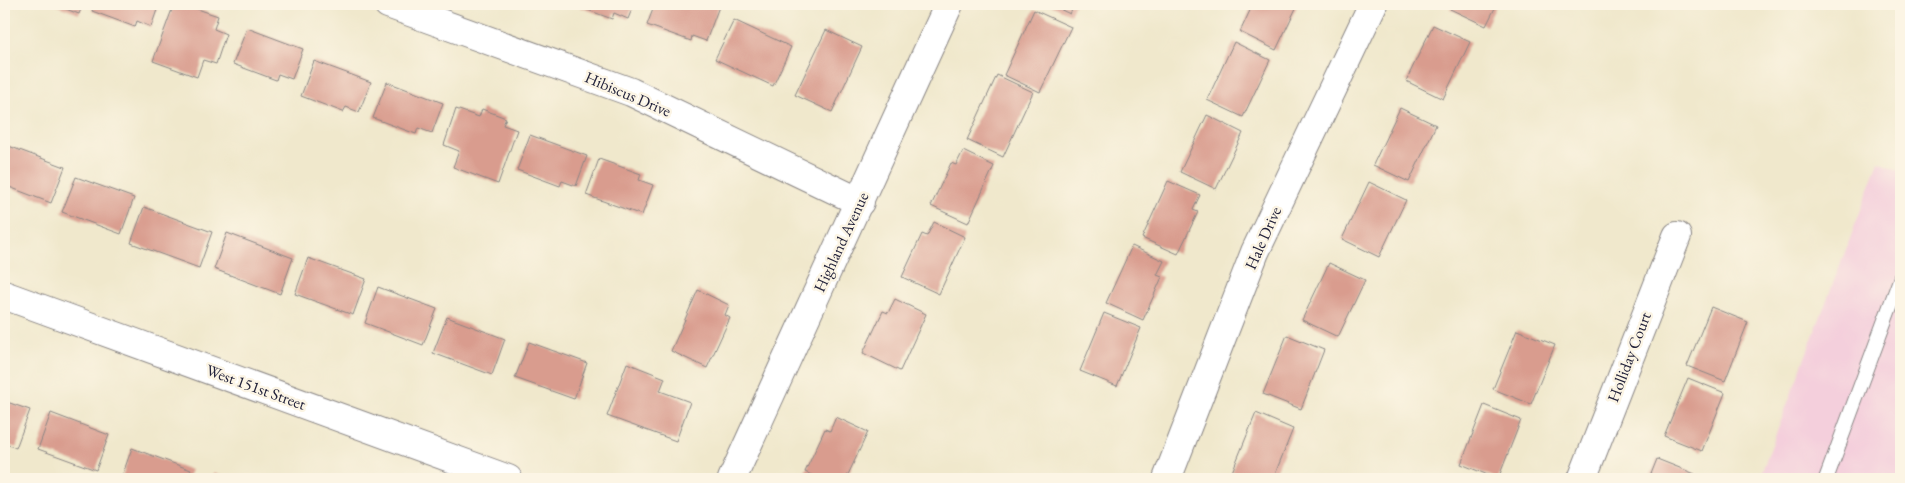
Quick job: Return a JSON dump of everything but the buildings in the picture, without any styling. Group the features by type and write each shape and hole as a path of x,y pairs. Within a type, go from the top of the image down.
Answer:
{"street":[{"name":"Hibiscus Drive","path":"388,4 631,92 860,202"},
{"name":"Highland Avenue","path":"732,479 949,4"},
{"name":"Hale Drive","path":"1167,479 1255,252 1373,4"},
{"name":"Holliday Court","path":"1582,479 1676,236"},
{"name":"West 151st Street","path":"4,294 508,479"}],"lane":[{"path":"1826,479 1901,278"}],"shaded area":[{"path":"1879,162 1901,171 1901,479 1759,479"}]}
